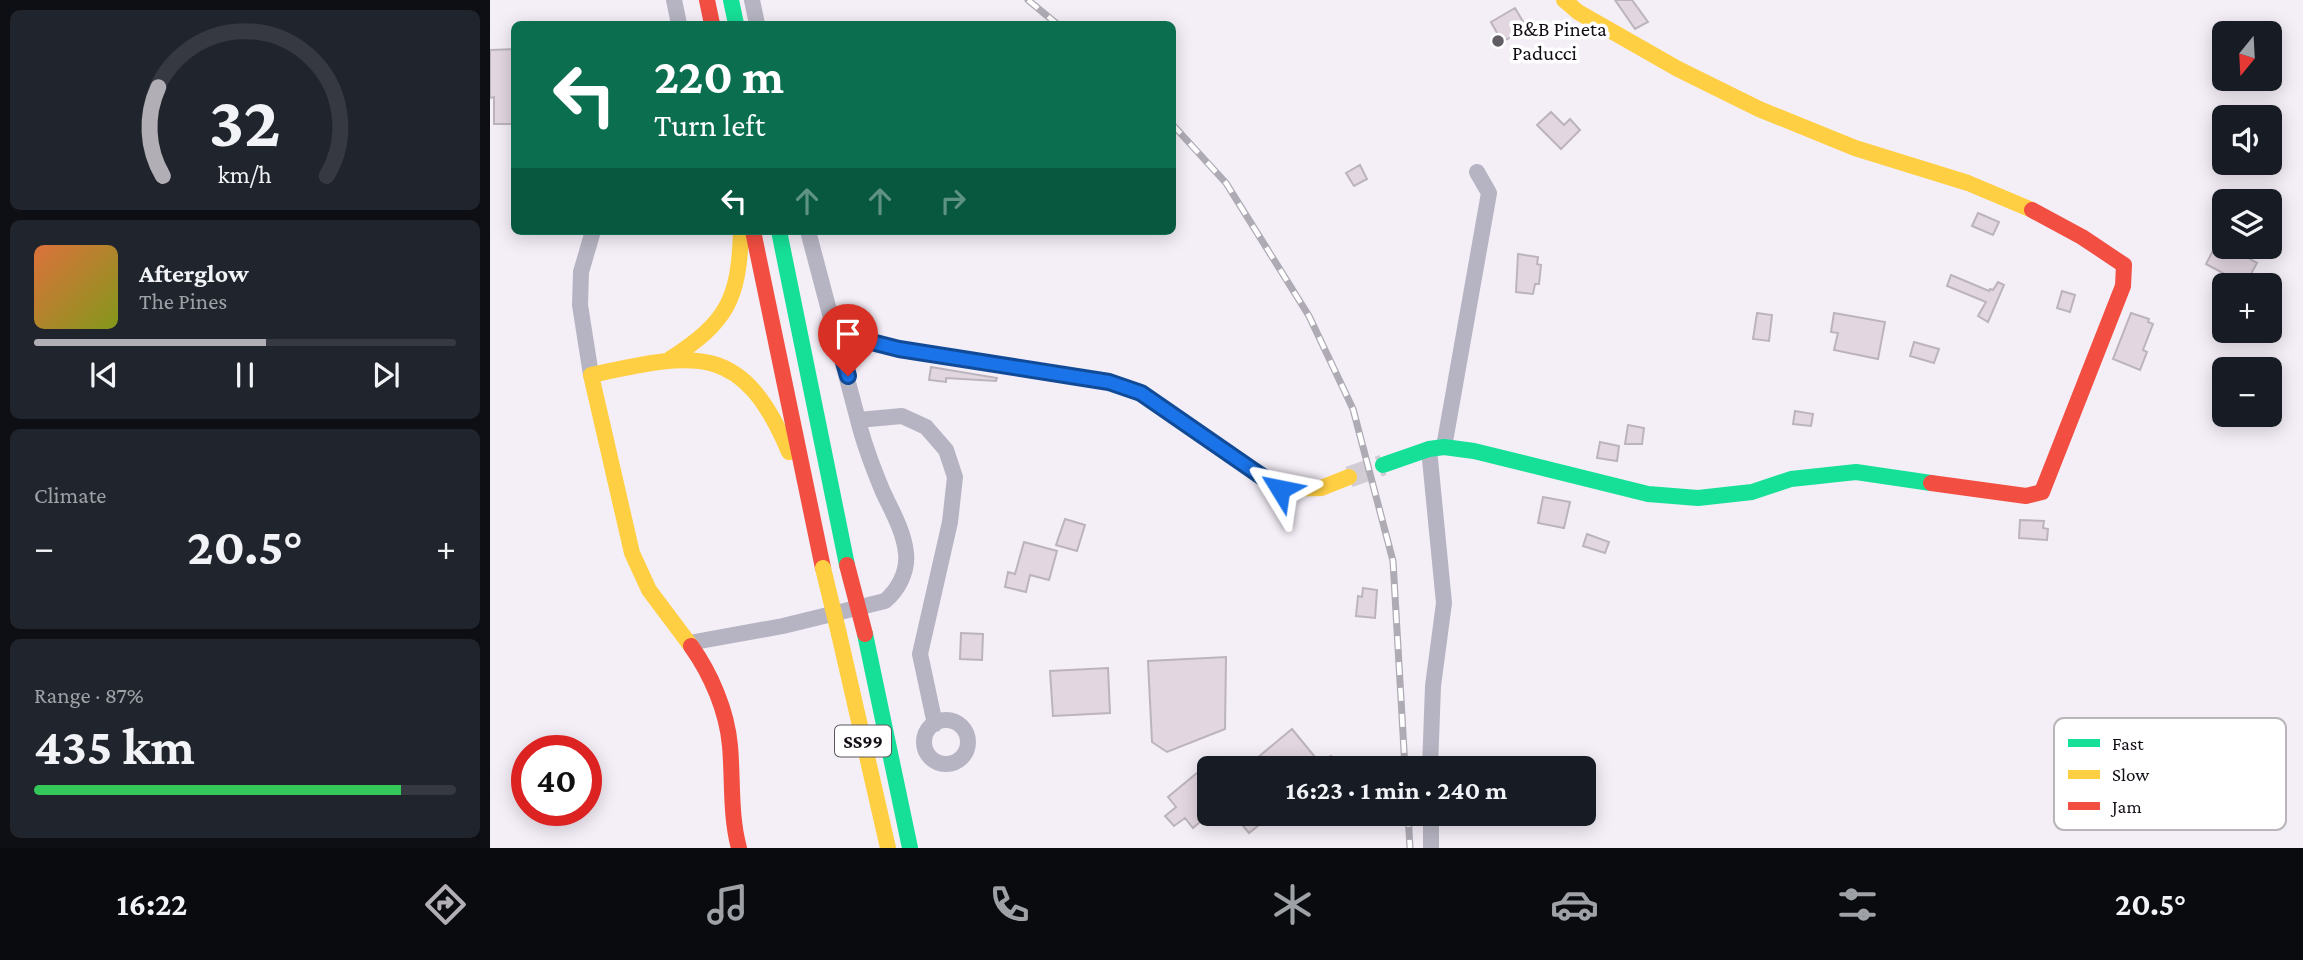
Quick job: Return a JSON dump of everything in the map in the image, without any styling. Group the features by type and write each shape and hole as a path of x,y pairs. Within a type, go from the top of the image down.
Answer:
{"main road":[{"path":"707,0 711,21"},
{"path":"731,0 735,21"},
{"path":"1383,465 1437,448 1648,494 1698,498 1752,492 1791,479 1856,472 2026,496 2042,492 2047,482 2123,286 2124,265 2089,239 2020,204 1942,173 1888,159 1840,142 1713,89 1667,65 1622,35 1588,20 1564,0"},
{"path":"670,359 707,335 729,305 741,259 741,235"},
{"name":"SS99","path":"754,235 823,568 888,848"},
{"name":"SS99","path":"780,235 847,565 865,634 910,848"},
{"path":"836,333 899,349 1109,382 1141,393 1280,489 1321,488 1349,477"},
{"path":"739,848 734,829 730,742 714,687 706,667 649,590 632,553 591,375 670,359 705,361 729,369 753,387 782,433 815,522"}],"street":[{"path":"674,0 678,21"},
{"path":"752,0 756,21"},
{"path":"1430,756 1433,686 1444,603 1437,448 1489,193 1477,172"},
{"path":"591,375 580,306 581,272 592,235"},
{"path":"689,643 783,626 885,601 894,593 903,576 906,555 899,527 864,447 809,235"},
{"path":"859,420 902,416 926,427 946,450 955,477 950,522 920,654 935,724"},
{"path":"1431,826 1432,848"}],"building":[{"path":"1615,0 1632,0 1648,22 1635,29"},
{"path":"1515,8 1527,28 1502,42 1491,22"},
{"path":"511,49 511,124 494,124 494,97 490,98 490,50"},
{"path":"1551,112 1564,125 1570,119 1580,130 1561,149 1537,125"},
{"path":"1360,165 1367,179 1354,186 1346,173"},
{"path":"1978,213 1999,222 1993,235 1972,226"},
{"path":"2212,252 2212,259 2250,259 2257,263 2252,273 2223,273 2206,264"},
{"path":"1518,254 1538,257 1537,264 1541,265 1539,284 1535,284 1533,294 1516,292"},
{"path":"1951,275 1989,291 1993,290 1998,282 2004,285 1988,322 1978,316 1986,302 1947,286"},
{"path":"2062,291 2075,295 2070,312 2057,308"},
{"path":"1757,313 1772,315 1769,341 1753,339"},
{"path":"1834,313 1885,322 1878,359 1834,350 1838,333 1831,332"},
{"path":"2131,313 2149,319 2148,322 2153,324 2143,350 2147,352 2140,370 2113,359"},
{"path":"1914,342 1939,349 1934,363 1910,356"},
{"path":"931,367 997,378 996,381 946,378 946,382 929,380"},
{"path":"1795,411 1813,414 1811,426 1793,424"},
{"path":"1628,425 1644,428 1642,444 1625,444"},
{"path":"1600,442 1619,446 1617,461 1597,458"},
{"path":"1543,497 1570,502 1564,528 1538,523"},
{"path":"1065,519 1085,525 1077,551 1056,545"},
{"path":"2020,520 2044,521 2043,528 2048,529 2047,540 2019,538"},
{"path":"1587,534 1609,542 1605,553 1583,546"},
{"path":"1024,542 1057,551 1049,580 1030,575 1026,592 1005,587 1008,572 1015,574"},
{"path":"1363,588 1377,590 1375,618 1356,616 1358,596 1362,597"},
{"path":"961,633 983,634 982,660 960,659"},
{"path":"1226,657 1225,729 1167,752 1152,742 1148,661"},
{"path":"1108,668 1110,713 1053,716 1050,671"},
{"path":"1292,729 1314,756 1259,756"},
{"path":"1197,773 1197,824 1193,828 1185,818 1174,826 1165,816 1176,807 1168,797"},
{"path":"1243,826 1258,826 1249,833"}],"tunnel":[{"path":"1349,477 1383,465"}],"railway":[{"path":"1028,0 1053,21"},
{"path":"1176,128 1226,183 1309,316 1353,409 1393,561 1404,756"},
{"path":"1409,826 1410,848"}],"traffic: fast":[{"path":"731,0 735,21"},
{"path":"780,235 847,565"},
{"path":"1383,465 1429,449 1444,447 1474,451 1648,494 1698,498 1752,492 1791,479 1856,472 1931,483"},
{"path":"865,634 910,848"}],"traffic: slow":[{"path":"1564,0 1578,12 1678,69 1759,109 1855,148 1968,183 2032,210"},
{"path":"670,359 705,333 726,307 737,275 741,235"},
{"path":"591,375 659,362 687,360 711,363 733,373 753,390 771,416 789,452"},
{"path":"591,375 632,553 649,590 691,646"},
{"path":"1156,403 1280,489 1321,488 1349,477"},
{"path":"823,568 839,634"},
{"path":"839,634 888,848"}],"traffic: jam":[{"path":"707,0 711,21"},
{"path":"1931,483 2026,496 2042,492 2123,286 2124,265 2082,237 2032,210"},
{"path":"754,235 823,568"},
{"path":"837,333 899,349 1109,382 1141,393 1156,403"},
{"path":"847,565 865,634"},
{"path":"691,646 722,706 730,746 734,823 739,848"}],"place":[{"name":"B&B Pineta Paducci","path":"1498,41"}],"route":[{"path":"848,376 836,333 899,349 1109,382 1141,393 1280,489"}]}
